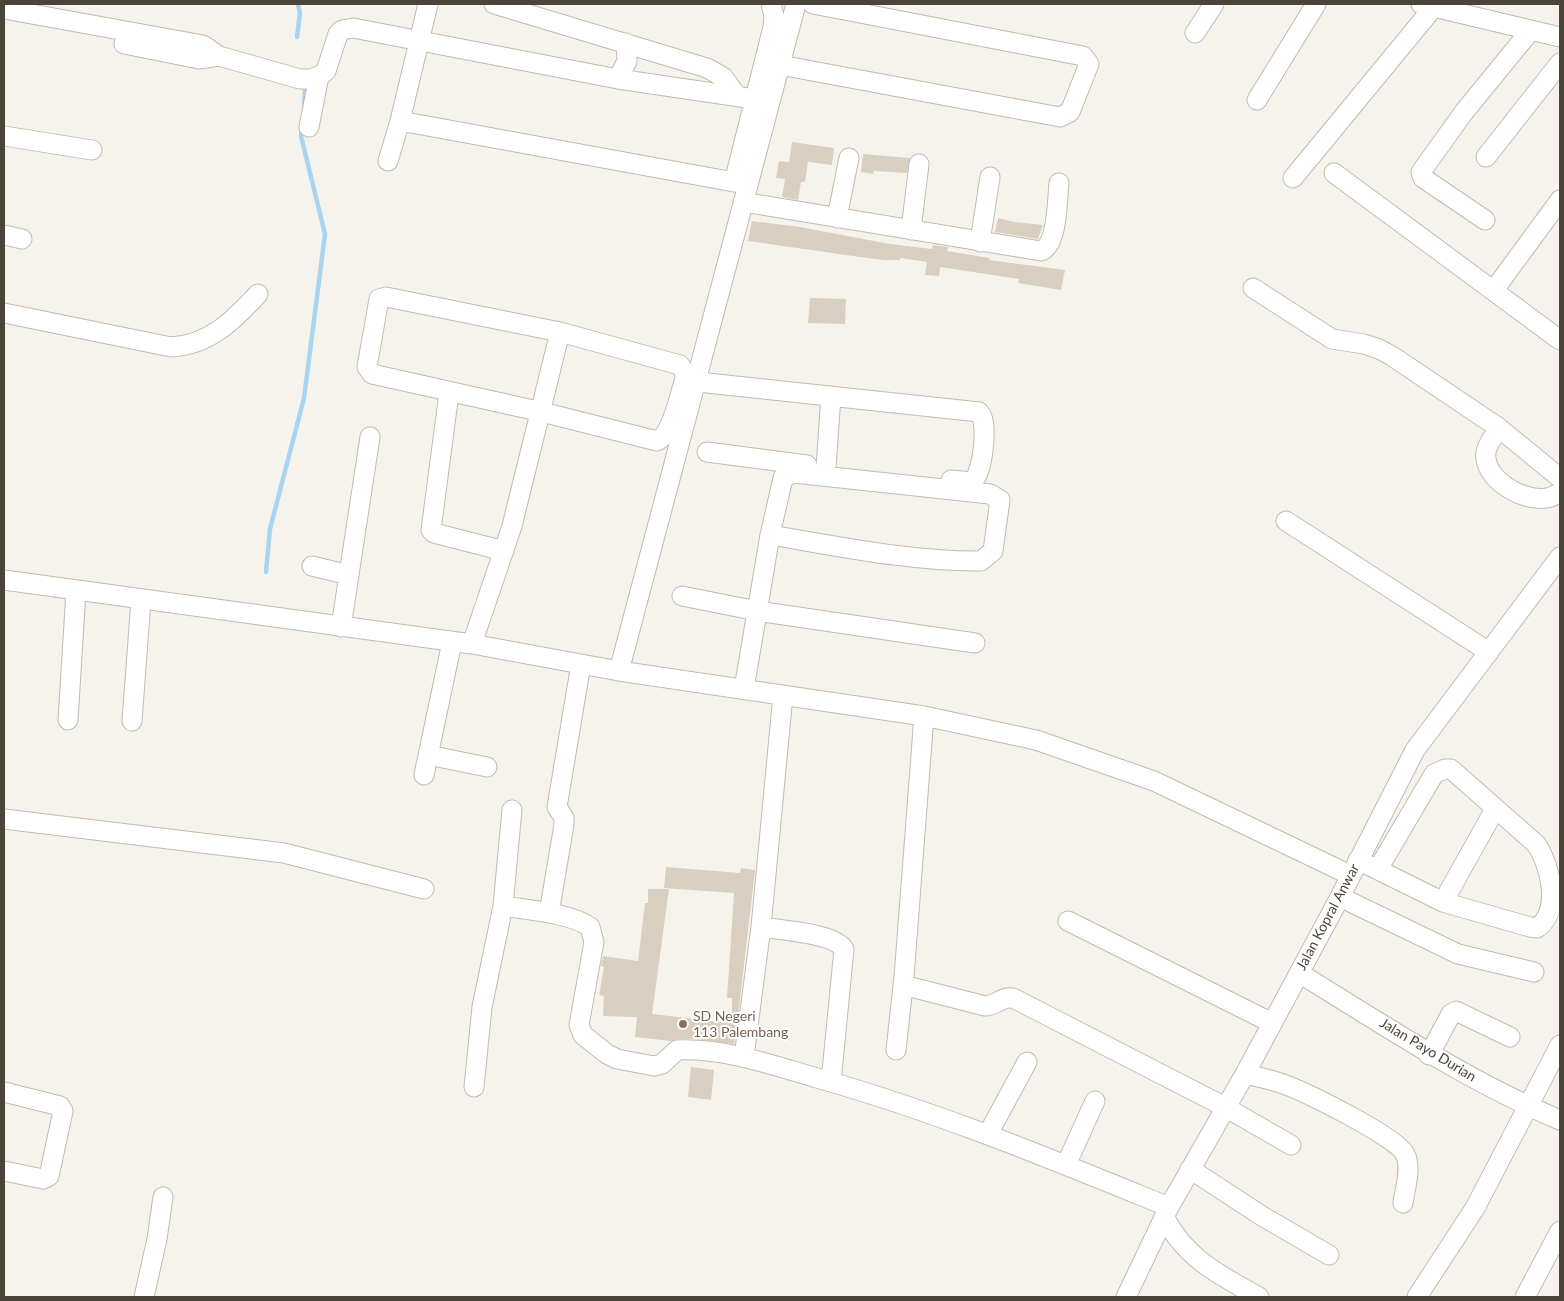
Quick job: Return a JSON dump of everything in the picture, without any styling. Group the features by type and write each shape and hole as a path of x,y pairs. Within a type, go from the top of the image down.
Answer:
{"street":[{"path":"388,161 400,121 428,4"},
{"path":"494,4 626,43 715,72 746,98"},
{"path":"400,121 734,182 746,98 773,27 774,16 771,4"},
{"path":"619,671 698,382 742,202 796,4"},
{"path":"780,65 1060,117 1070,112 1089,64 1083,56 813,4"},
{"path":"1195,34 1214,4"},
{"path":"1257,100 1316,4"},
{"path":"1293,178 1426,6 1483,11 1531,30 1560,37"},
{"path":"11,11 199,58 219,56 300,79 320,76 326,71 338,34 348,28 618,79 746,98"},
{"path":"1485,220 1423,178 1421,172 1464,112 1531,30"},
{"path":"618,79 628,61 626,43"},
{"path":"1486,157 1557,74"},
{"path":"309,127 320,76"},
{"path":"4,136 92,150"},
{"path":"837,218 850,158"},
{"path":"912,230 919,164"},
{"path":"1334,173 1560,340"},
{"path":"980,242 990,177"},
{"path":"742,202 1042,251 1047,249 1053,240 1059,183"},
{"path":"1494,290 1560,200"},
{"path":"1254,288 1332,339 1380,349 1500,428 1560,478"},
{"path":"4,313 171,347 188,346 206,339 227,325 258,294"},
{"path":"386,297 560,332 680,365 686,373 685,378 668,430 662,439 657,441 542,412 372,374 368,368 380,298 386,297"},
{"path":"472,644 504,551 542,412 560,332"},
{"path":"698,382 980,412 984,419 978,475 972,482 826,467 707,452"},
{"path":"450,392 431,530 434,533 504,551"},
{"path":"826,467 831,396"},
{"path":"1500,428 1486,449 1486,461 1489,471 1514,492 1546,498 1560,493"},
{"path":"341,627 370,437"},
{"path":"744,689 770,535 780,483 783,478 794,473 990,494 1000,500 992,551 981,561 964,561 882,552 770,535"},
{"path":"1286,521 1489,652"},
{"name":"Jalan Kopral Anwar","path":"1126,1297 1190,1169 1245,1074 1340,897 1415,750 1560,557"},
{"path":"312,566 349,575"},
{"path":"4,580 472,644 619,671 924,716 1036,740 1154,781 1354,868 1378,869 1443,902 1536,928 1548,914 1550,871 1546,860 1536,844 1450,769 1434,774 1378,869"},
{"path":"68,720 76,591"},
{"path":"682,596 757,611 975,643"},
{"path":"132,721 142,600"},
{"path":"424,775 452,642"},
{"path":"549,913 564,825 564,818 557,807 581,664"},
{"path":"744,1057 761,927 783,695"},
{"path":"896,1050 903,985 924,716"},
{"path":"428,755 487,767"},
{"path":"1443,902 1495,809"},
{"path":"474,1087 482,1007 503,906 512,810"},
{"path":"4,819 284,853 424,889"},
{"path":"1340,897 1458,954 1534,972"},
{"path":"503,906 549,913 584,923 590,927 594,942 580,1025 583,1035 607,1054 618,1059 654,1066 662,1064 677,1050 744,1057 831,1082 988,1134 1066,1165 1167,1213 1174,1237 1197,1259 1259,1297"},
{"path":"1068,921 1272,1023"},
{"path":"761,927 831,938 841,944 844,949 831,1082"},
{"name":"Jalan Payo Durian","path":"1299,973 1429,1055 1527,1106 1560,1120"},
{"path":"903,985 985,1006 992,1006 1006,998 1014,998 1226,1107 1291,1145"},
{"path":"1429,1055 1451,1014 1456,1011 1510,1037"},
{"path":"1417,1297 1475,1208 1560,1045"},
{"path":"988,1134 1027,1062"},
{"path":"1245,1074 1285,1085 1336,1108 1393,1142 1405,1152 1408,1165 1403,1203"},
{"path":"4,1092 60,1106 63,1111 49,1176 43,1178 4,1171"},
{"path":"1066,1165 1095,1101"},
{"path":"1190,1169 1262,1216 1329,1255"},
{"path":"144,1297 157,1239 163,1197"},
{"path":"1525,1297 1560,1231"}],"building":[{"path":"792,142 834,148 832,165 808,162 805,182 801,182 798,200 782,197 785,179 776,178 779,161 789,162"},
{"path":"863,154 910,158 907,173 874,171 873,174 861,172"},
{"path":"998,218 1043,225 1038,239 995,232"},
{"path":"752,221 800,227 890,244 932,249 933,245 948,247 947,251 989,258 989,260 1065,270 1061,290 1018,283 1019,279 940,267 939,276 925,275 927,262 900,258 900,260 884,260 748,241"},
{"path":"810,298 846,299 845,324 808,323"},
{"path":"666,867 740,873 741,868 755,870 738,1017 732,1017 732,998 727,998 734,893 664,888"},
{"path":"648,889 669,889 652,1014 737,1024 734,1044 696,1039 677,1039 671,1041 635,1037 637,1017 603,1016 604,996 599,995 604,967 601,966 603,956 638,961 645,903 648,903"},
{"path":"691,1067 714,1070 711,1100 688,1097"}],"waterway":[{"path":"297,37 300,13 298,4"},
{"path":"304,107 305,88"},
{"path":"266,572 270,529 304,398 325,234 301,136 302,128"}],"place":[{"name":"SD Negeri 113 Palembang","path":"683,1024"}]}
